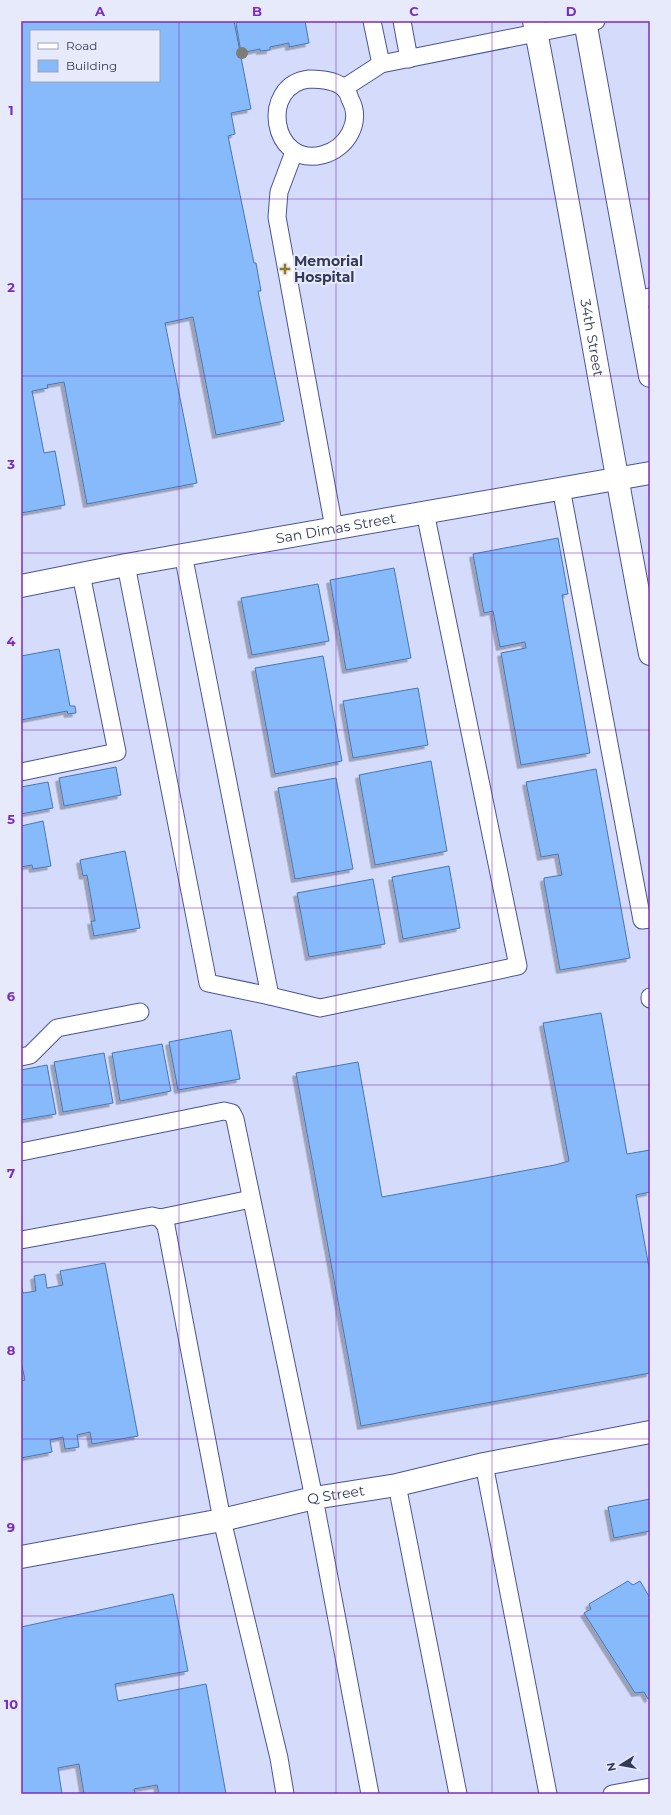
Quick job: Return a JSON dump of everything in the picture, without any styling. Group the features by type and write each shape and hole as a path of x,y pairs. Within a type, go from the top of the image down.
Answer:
{"street":[{"path":"589,22 643,298 650,376"},
{"name":"34th Street","path":"535,27 564,177 616,479 650,654"},
{"name":"San Dimas Street","path":"21,586 126,564 650,473"},
{"name":"Q Street","path":"21,1557 222,1520 314,1498 396,1485 484,1464 650,1432"}],"lane":[{"path":"372,21 381,64"},
{"path":"402,21 409,59"},
{"path":"344,88 381,64 409,59 535,27 589,22"},
{"path":"309,79 333,82 344,88 354,105 355,114 353,129 345,142 330,152 321,155 308,156 294,152 285,144 277,116 280,99 288,89 296,82 309,79"},
{"path":"294,152 279,192 277,217 334,528"},
{"path":"561,488 642,920 650,919"},
{"path":"126,564 208,983 320,1008 518,966 425,512"},
{"path":"183,554 270,996"},
{"path":"21,772 117,752 81,574"},
{"path":"21,1057 30,1055 56,1028 140,1012"},
{"path":"21,1152 224,1111 232,1113 235,1119 314,1498 370,1794"},
{"path":"21,1240 152,1216 160,1218 251,1199"},
{"path":"160,1218 166,1226 222,1520 279,1758 284,1794"},
{"path":"484,1464 548,1794"},
{"path":"396,1485 458,1794"},
{"path":"612,1794 650,1787"}],"building":[{"path":"21,21 234,21 251,109 231,113 235,134 228,136 254,263 256,263 261,291 258,291 284,421 216,435 193,317 165,323 197,483 87,504 64,382 47,385 48,388 32,391 44,453 55,451 65,505 21,513"},
{"path":"242,21 305,21 309,43 289,47 289,43 270,47 270,50 260,51 260,49 241,53 236,23"},
{"path":"558,538 568,594 562,595 590,753 521,765 501,653 526,648 525,642 500,647 493,611 484,613 473,554"},
{"path":"394,568 411,658 346,670 330,580"},
{"path":"318,584 329,641 252,655 241,598"},
{"path":"59,649 70,706 75,706 76,713 68,714 67,711 21,720 21,656"},
{"path":"323,656 342,761 275,774 255,668"},
{"path":"418,688 428,745 353,758 343,701"},
{"path":"431,761 447,851 375,865 359,775"},
{"path":"116,767 121,795 64,806 59,778"},
{"path":"596,769 630,958 560,970 544,878 562,875 558,854 541,857 526,782"},
{"path":"336,778 353,869 295,879 278,788"},
{"path":"48,782 53,808 21,814 21,787"},
{"path":"43,821 51,866 33,869 32,865 21,867 21,826"},
{"path":"125,851 140,928 94,936 91,921 95,921 87,875 83,876 80,860"},
{"path":"449,866 460,928 403,939 392,877"},
{"path":"373,879 385,944 309,957 297,893"},
{"path":"601,1013 627,1154 650,1150 650,1192 636,1195 650,1273 650,1373 361,1426 296,1073 358,1062 382,1197 555,1165 569,1161 543,1023"},
{"path":"231,1030 240,1079 178,1090 169,1042"},
{"path":"162,1044 171,1091 120,1101 112,1053"},
{"path":"104,1053 113,1103 63,1112 54,1062"},
{"path":"47,1065 56,1114 21,1120 21,1070"},
{"path":"105,1263 138,1436 92,1444 90,1432 77,1435 79,1447 65,1449 63,1437 50,1440 52,1452 21,1458 21,1381 25,1380 21,1361 21,1285 23,1293 36,1291 34,1276 45,1274 47,1288 63,1285 60,1271"},
{"path":"650,1499 650,1531 614,1538 608,1507"},
{"path":"628,1581 633,1585 640,1581 650,1598 650,1698 648,1699 644,1692 635,1693 584,1613 591,1609 589,1604"},
{"path":"173,1594 188,1671 115,1684 118,1701 206,1684 226,1794 159,1794 157,1785 134,1789 135,1794 84,1794 79,1764 58,1768 62,1794 21,1794 21,1627"}],"place":[{"name":"Memorial Hospital","path":"285,269"}]}
